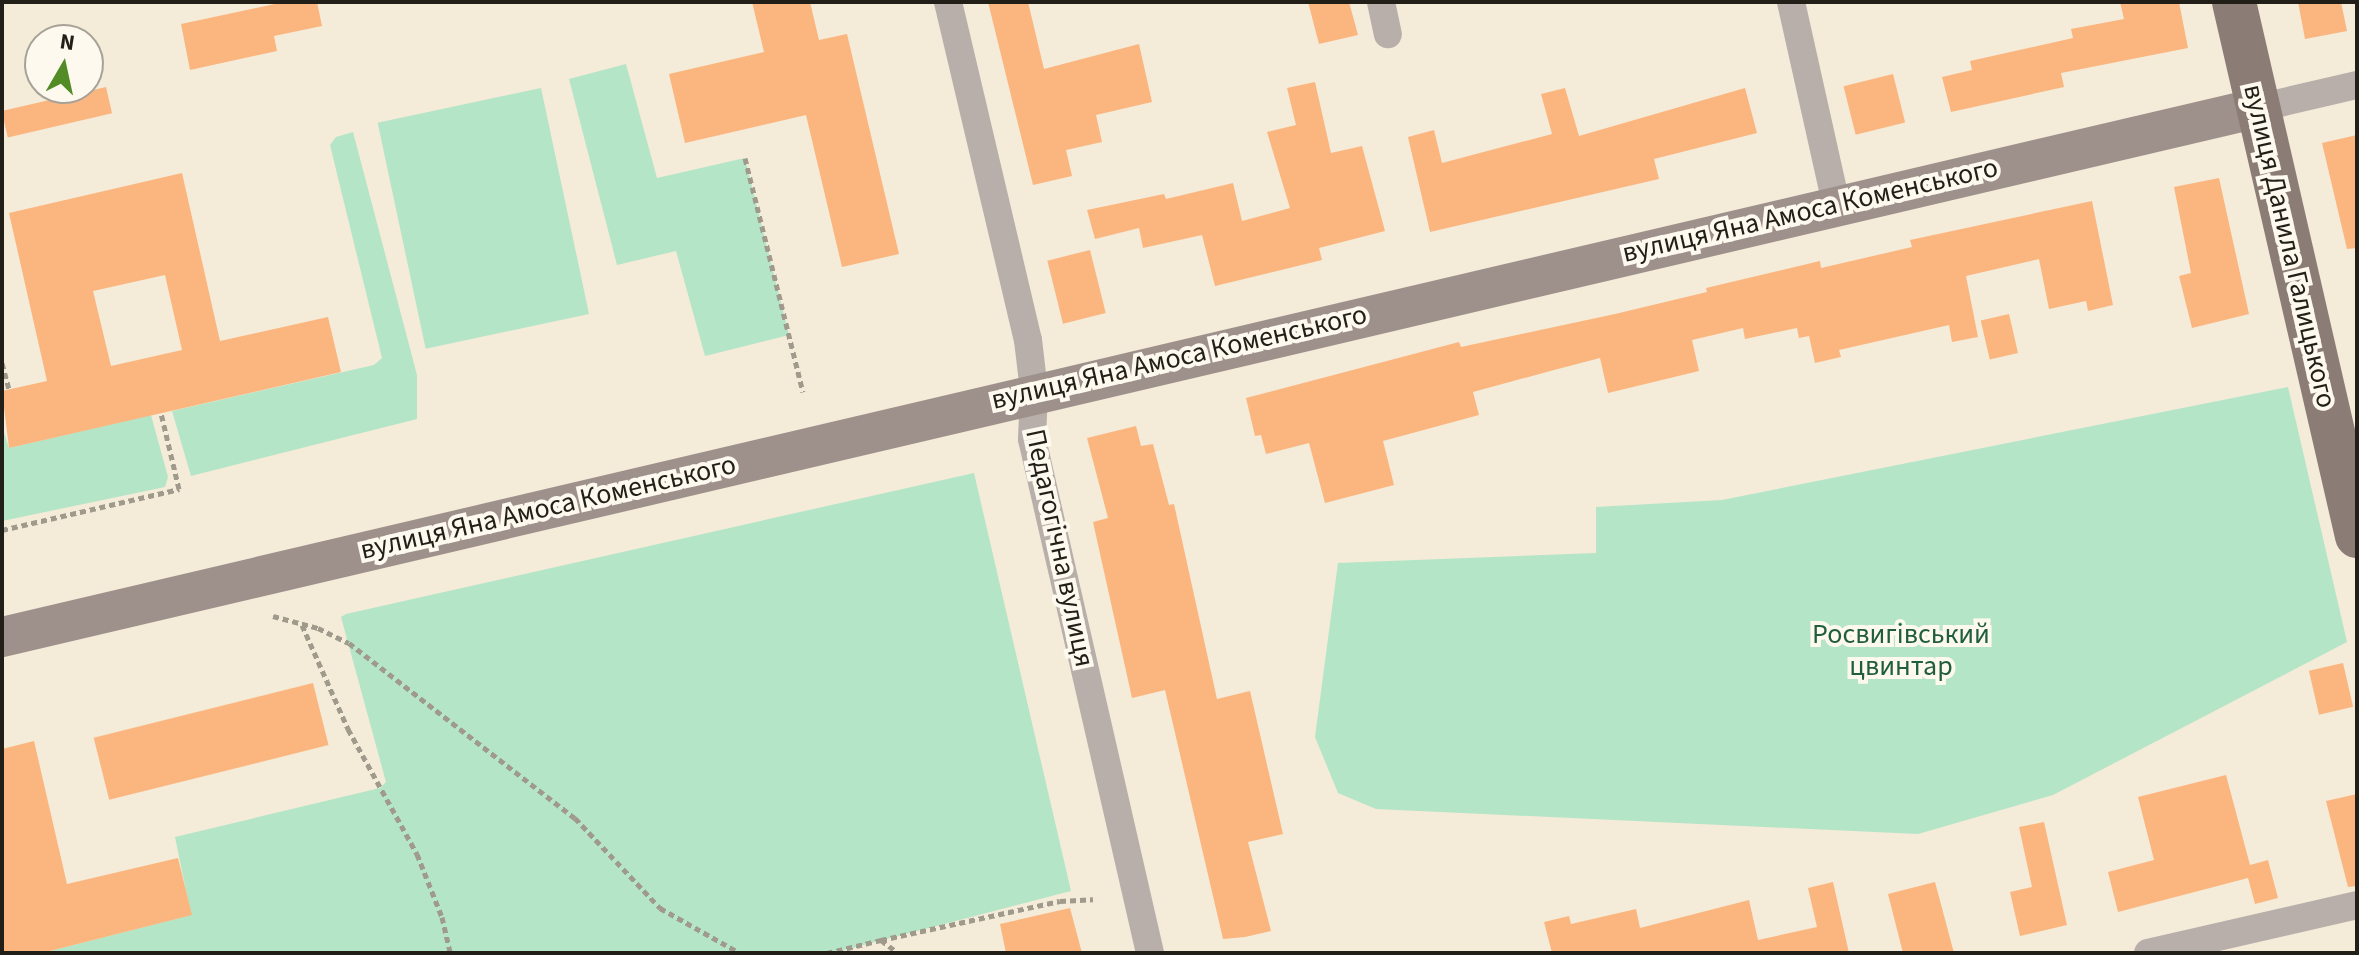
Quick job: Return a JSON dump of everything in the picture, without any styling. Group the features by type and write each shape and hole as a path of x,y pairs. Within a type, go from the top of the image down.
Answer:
{"main road":[{"name":"вулиця Данила Галицького","path":"2234,2 2258,108 2348,455 2357,536"}],"street":[{"name":"Педагогічна вулиця","path":"948,2 1028,340 1034,391 1032,439 1150,953"},
{"path":"1381,2 1388,34"},
{"path":"1791,2 1836,203"},
{"name":"вулиця Яна Амоса Коменського","path":"2,637 1836,203 2357,85"},
{"path":"2148,953 2357,905"}],"path":[{"path":"745,158 803,392"},
{"path":"2,363 9,390"},
{"path":"2,530 179,489 161,413"},
{"path":"273,616 349,643 575,818 660,908 740,953"},
{"path":"302,624 348,729 417,854 442,917 450,953"},
{"path":"827,953 1060,901 1093,899"},
{"path":"881,940 898,953"}],"green space":[{"path":"626,64 657,178 745,158 789,335 705,356 676,251 617,265 569,79"},
{"path":"541,88 589,314 426,349 378,123"},
{"path":"353,132 417,375 417,419 191,476 172,411 374,365 382,358 330,145 336,137"},
{"name":"Росвигівський цвинтар","path":"2288,387 2347,642 2053,795 1918,834 1376,809 1338,793 1315,737 1338,563 1596,553 1596,507 1722,500"},
{"path":"151,415 168,477 165,487 2,521 2,426 9,448"},
{"path":"974,473 1071,891 833,953 42,953 191,915 175,837 380,788 386,782 341,617 346,614"}],"building":[{"path":"284,2 317,2 322,26 274,36 277,51 190,70 181,24"},
{"path":"752,2 810,2 819,40 847,34 899,254 842,267 806,115 685,143 669,74 764,52"},
{"path":"988,2 1028,2 1044,69 1139,44 1152,102 1096,115 1102,142 1066,150 1072,176 1033,185"},
{"path":"1308,2 1349,2 1358,35 1319,44"},
{"path":"2120,2 2179,2 2188,48 2061,73 2064,87 1951,112 1942,77 1972,70 1970,61 2073,38 2071,29 2124,19"},
{"path":"2298,2 2341,2 2347,31 2305,39"},
{"path":"1893,74 1905,123 1856,135 1844,86"},
{"path":"1315,82 1331,153 1362,146 1385,231 1319,248 1322,260 1215,286 1202,235 1143,248 1139,228 1095,239 1087,210 1164,194 1166,199 1233,183 1242,221 1290,208 1267,132 1296,125 1287,88"},
{"path":"106,87 112,113 8,137 2,111 32,104 104,104"},
{"path":"1565,88 1579,136 1745,88 1757,133 1654,159 1659,179 1430,232 1408,137 1434,130 1442,163 1552,134 1541,94"},
{"path":"2357,135 2357,248 2347,249 2322,143"},
{"path":"182,173 220,341 328,317 341,372 9,448 2,391 47,381 9,213","holes":["165,275 182,350 111,366 93,291"]},
{"path":"2219,178 2249,314 2192,328 2179,276 2191,273 2174,187"},
{"path":"2092,201 2113,305 2088,311 2086,301 2049,309 2039,259 1966,276 1978,337 1952,342 1949,325 1839,350 1841,357 1815,363 1809,336 1799,338 1797,328 1745,339 1743,328 1692,340 1699,371 1608,393 1600,358 1473,392 1479,415 1383,441 1394,485 1325,503 1309,443 1266,454 1261,435 1255,436 1246,398 1459,342 1461,347 1615,314 1707,292 1706,288 1820,261 1821,268 1912,247 1910,240"},
{"path":"1090,250 1106,313 1063,324 1047,261"},
{"path":"2009,314 2018,353 1990,359 1981,321"},
{"path":"1136,426 1141,446 1153,444 1169,505 1174,504 1217,699 1250,691 1283,834 1248,842 1271,931 1223,939 1165,690 1132,698 1093,522 1108,518 1087,438"},
{"path":"2343,663 2353,707 2319,715 2309,671"},
{"path":"313,683 328,745 109,800 94,738"},
{"path":"34,741 67,884 178,858 192,915 42,953 2,953 2,749"},
{"path":"2226,775 2250,865 2268,860 2278,898 2255,904 2248,878 2118,912 2108,872 2154,860 2138,797"},
{"path":"2357,794 2357,886 2348,887 2326,801"},
{"path":"2044,822 2067,925 2020,936 2010,892 2032,887 2019,827"},
{"path":"1833,882 1849,953 1552,953 1544,922 1569,916 1571,924 1636,909 1640,928 1749,900 1758,940 1817,927 1808,888"},
{"path":"1935,882 1954,953 1903,953 1888,894"},
{"path":"1070,908 1082,953 1006,953 1000,924"}]}
